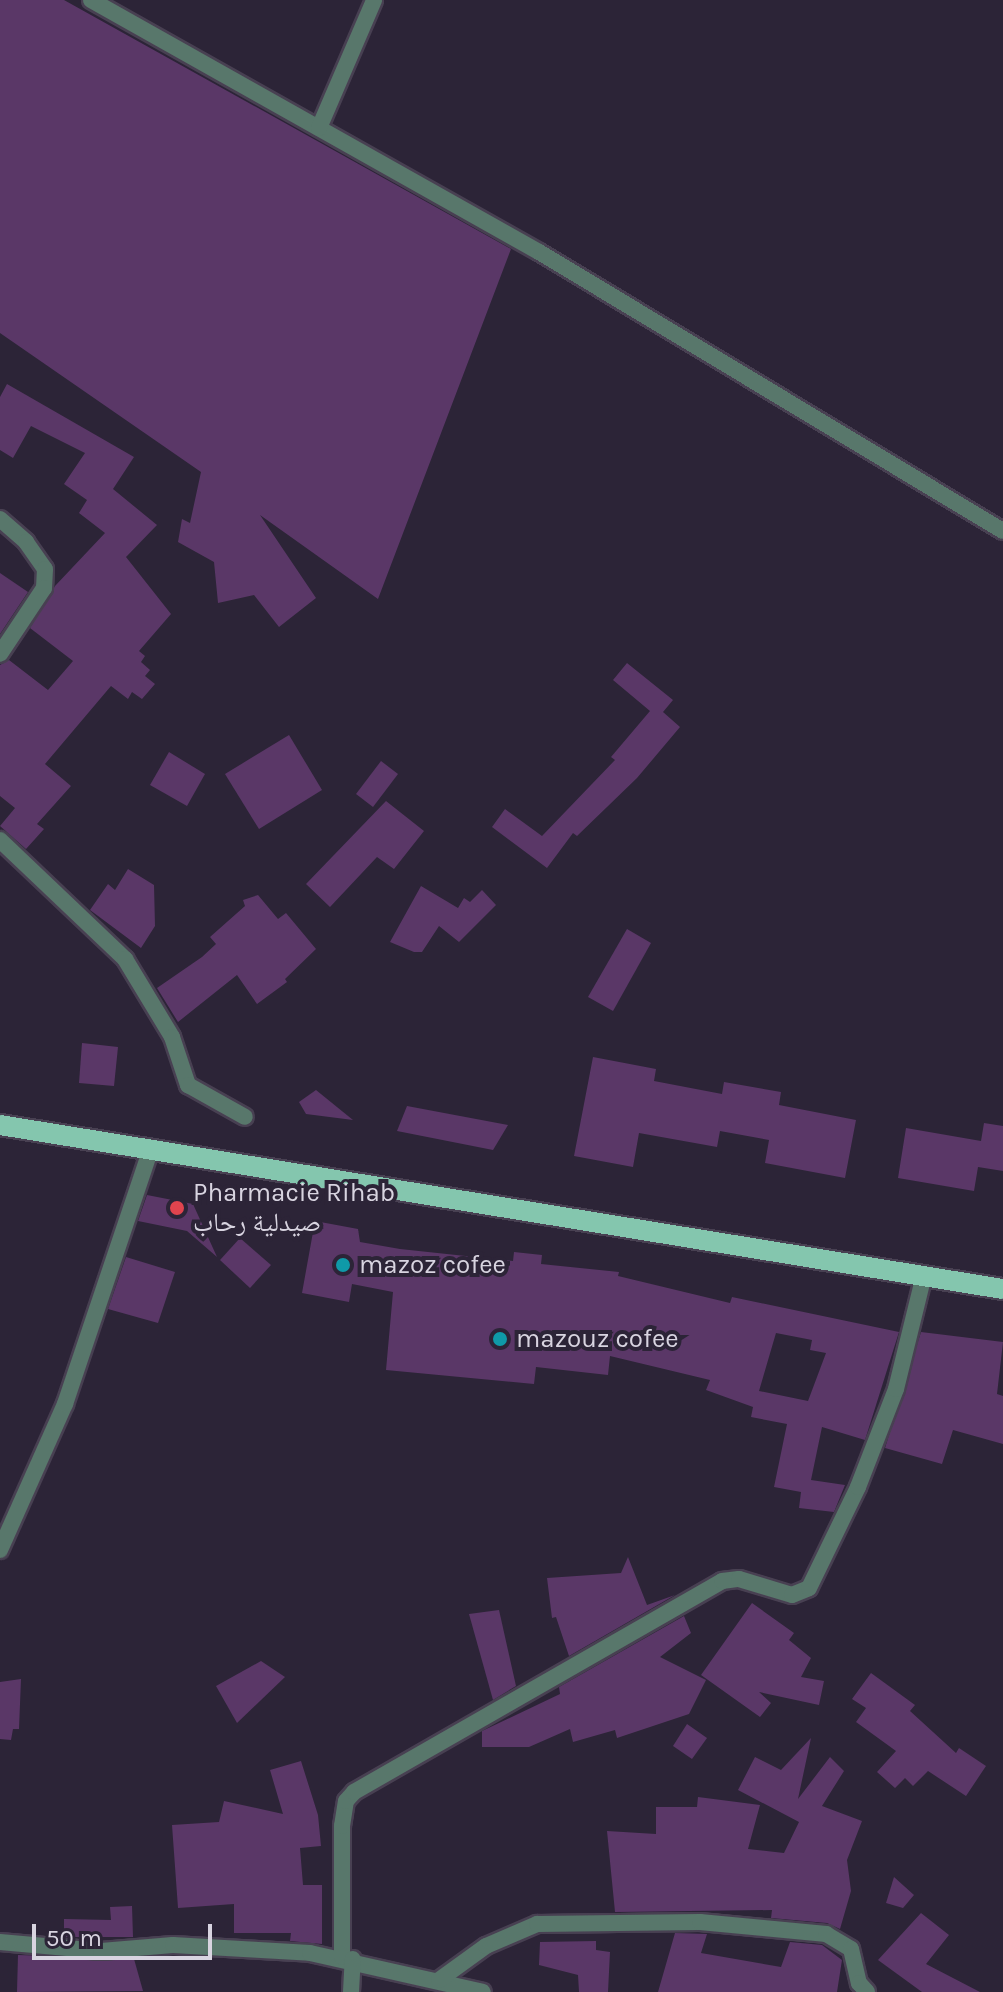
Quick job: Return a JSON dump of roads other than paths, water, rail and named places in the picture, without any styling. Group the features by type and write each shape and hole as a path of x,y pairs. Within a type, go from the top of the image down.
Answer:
{"main road":[{"path":"0,1125 1003,1289"}],"street":[{"path":"91,0 539,252 1003,531"},
{"path":"319,128 374,0"},
{"path":"0,519 26,542 45,569 44,588 0,654"},
{"path":"0,840 125,959 172,1037 188,1085 245,1117"},
{"path":"0,1550 65,1404 151,1148"},
{"path":"351,1992 342,1826 346,1801 354,1792 722,1581 739,1579 792,1595 809,1588 858,1487 896,1389 924,1275"},
{"path":"439,1980 486,1946 537,1924 700,1922 826,1934 851,1949 859,1983 867,1992"},
{"path":"0,1942 101,1951 173,1945 348,1958 483,1992"}],"place":[{"name":"Pharmacie Rihab صيدلية رحاب","path":"177,1208"},
{"name":"mazoz cofee","path":"343,1265"},
{"name":"mazouz cofee","path":"500,1339"}]}
